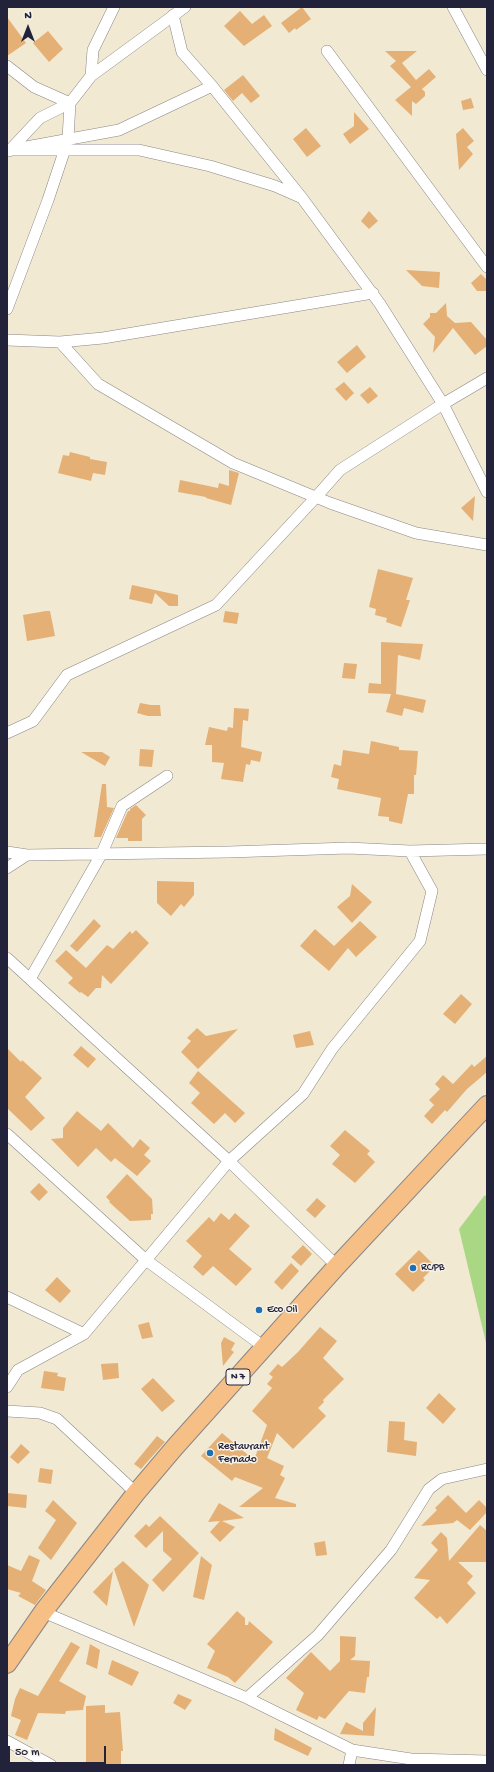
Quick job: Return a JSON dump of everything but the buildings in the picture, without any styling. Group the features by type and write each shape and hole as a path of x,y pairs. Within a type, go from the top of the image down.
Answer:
{"highway":[{"name":"N 7","path":"7,1664 43,1612 136,1493 264,1346 487,1105"}],"street":[{"path":"91,76 93,50 114,7"},
{"path":"8,151 40,118 70,103 91,76 185,7"},
{"path":"453,7 487,70"},
{"path":"173,15 182,52 212,86 302,198 373,293 443,404 487,492"},
{"path":"327,51 487,267"},
{"path":"7,66 34,87 70,103"},
{"path":"8,151 119,130 212,86"},
{"path":"7,309 68,139 70,103"},
{"path":"8,151 64,152 139,150 210,166 276,186 302,198"},
{"path":"7,340 60,342 103,338 373,293"},
{"path":"60,342 98,384 233,463 317,496 330,503 416,532 487,544"},
{"path":"7,733 33,721 67,675 216,605 340,470 443,404 487,378"},
{"path":"30,979 102,853 122,806 167,776"},
{"path":"7,852 27,855 229,852 348,848 410,851 487,849"},
{"path":"7,1387 18,1370 84,1334 229,1161 303,1094 332,1049 420,942 432,891 410,851"},
{"path":"7,868 27,855"},
{"path":"7,958 229,1161 337,1266"},
{"path":"7,1134 146,1260 264,1346"},
{"path":"7,1297 84,1334"},
{"path":"7,1411 40,1412 57,1420 136,1493"},
{"path":"247,1698 318,1635 391,1550 428,1489 442,1479 487,1469"},
{"path":"43,1612 247,1698 352,1750 411,1759 487,1761"},
{"path":"7,1741 52,1765"},
{"path":"349,1765 352,1750"}],"green space":[{"path":"487,1195 487,1347 459,1229 484,1196"}],"place":[{"name":"RCPB","path":"413,1268"},
{"name":"Eco Oil","path":"259,1310"},
{"name":"Restaurant Fernado","path":"210,1453"}]}
